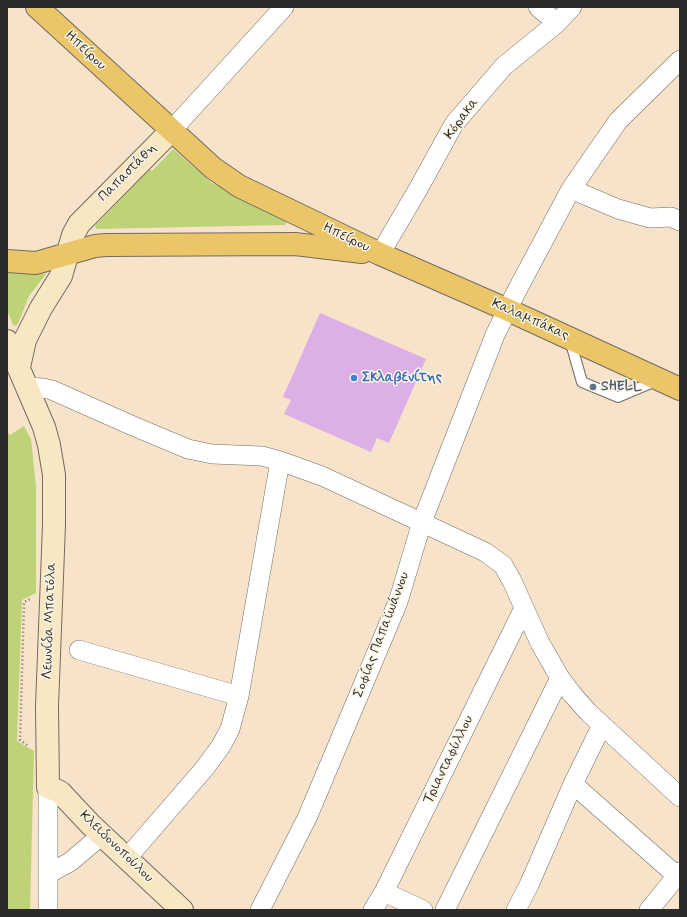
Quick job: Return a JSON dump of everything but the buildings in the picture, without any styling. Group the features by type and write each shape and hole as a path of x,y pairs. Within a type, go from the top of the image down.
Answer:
{"main road":[{"name":"Ηπείρου","path":"37,7 213,168 239,186 380,254"},
{"name":"Ηπείρου","path":"7,261 17,263 36,263 95,246 106,245 295,244 380,254"},
{"name":"Καλαμπάκας","path":"380,254 508,310 680,389"}],"street":[{"name":"Παπαστάθη","path":"19,367 22,352 31,327 61,276 73,235 81,221 171,130 284,7"},
{"path":"538,7 556,23"},
{"name":"Κόρακα","path":"380,254 454,124 504,66 556,23 572,7"},
{"name":"Σοφίας Παπαϊωάννου","path":"260,910 307,818 398,602 422,522 495,335 571,189 618,120 680,60"},
{"path":"571,189 618,209 650,218 677,214"},
{"name":"Λεωνίδα Μπατόλα","path":"7,341 44,427 49,445 54,475 54,525 47,706 48,910"},
{"path":"28,387 52,390 188,449 212,454 262,456 280,460 322,476 485,552 502,565 512,581 540,643 560,678 572,694 602,725 680,797"},
{"path":"127,858 204,769 221,746 230,729 239,696 280,460"},
{"name":"Τριανταφύλλου","path":"373,910 384,892 524,608"},
{"path":"79,650 239,696"},
{"path":"445,910 560,678"},
{"path":"516,910 529,885 573,784 602,725"},
{"path":"573,784 679,874 649,910"},
{"name":"Κλειδονοπούλου","path":"48,788 60,792 102,835 182,910"},
{"path":"48,874 70,862 102,835"},
{"path":"384,892 423,910"}],"lane":[{"path":"569,338 582,382 618,397 660,380"}],"green space":[{"path":"173,149 212,183 288,217 285,225 96,229 95,226 150,169 152,171"},
{"path":"7,270 46,274 29,296 18,324 15,326 13,325 7,310"},
{"path":"24,426 31,439 36,487 36,593 22,600 17,741 34,751 30,910 7,910 7,431 10,435"}],"place":[{"name":"Σκλαβενίτης","path":"354,378"},
{"name":"SHELL","path":"593,387"}]}
